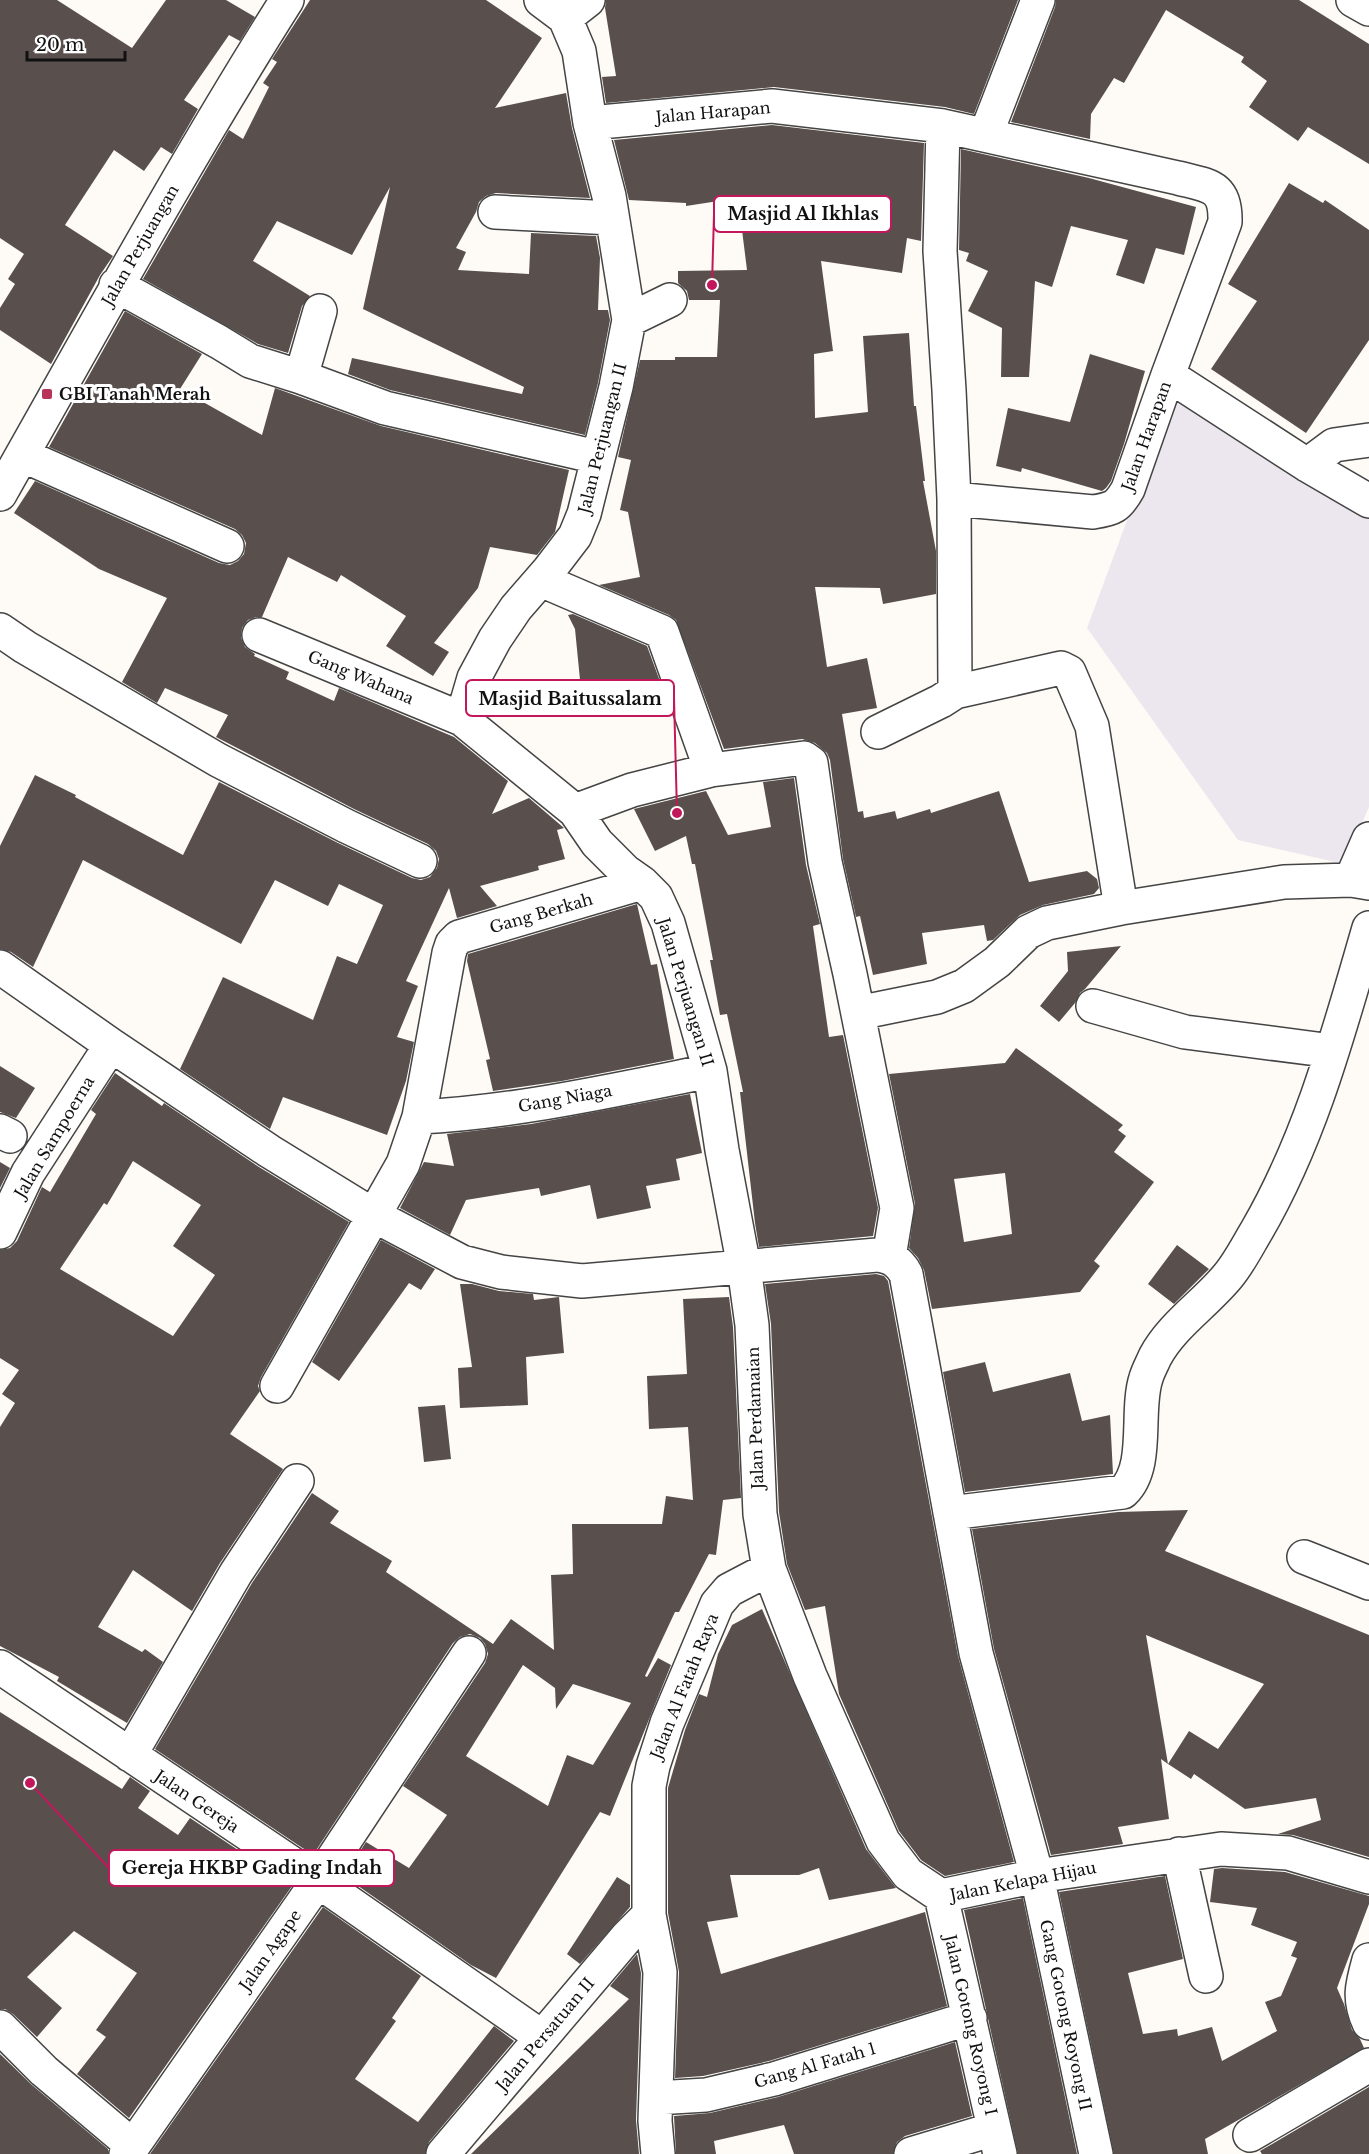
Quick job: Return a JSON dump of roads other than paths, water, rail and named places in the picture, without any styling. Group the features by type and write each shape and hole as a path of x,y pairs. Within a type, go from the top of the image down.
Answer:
{"street":[{"name":"Jalan Perjuangan","path":"0,494 116,285 228,93 287,0"},
{"path":"986,134 1038,0"},
{"path":"1353,0 1369,9"},
{"name":"Jalan Perjuangan II","path":"565,6 579,51 590,123 609,196 629,320 616,387 597,457 590,495 574,536 541,580 516,608 495,639 474,678 462,719 575,811 597,843 656,897 668,922 711,1071 722,1150 744,1267"},
{"name":"Jalan Harapan","path":"590,123 772,106 943,126 986,134 1178,178 1207,186 1220,194 1225,208 1225,222 1167,375 1128,489 1121,502 1111,509 1093,512 954,499"},
{"path":"943,126 940,251 954,499 955,692"},
{"path":"495,212 612,218"},
{"path":"116,285 250,361 385,408 597,457"},
{"path":"629,320 670,300"},
{"path":"301,377 320,312"},
{"path":"1167,375 1307,465 1369,501"},
{"path":"1307,465 1334,445 1369,440"},
{"path":"22,455 227,546"},
{"path":"541,580 662,632 711,770"},
{"path":"0,630 55,665 218,760 420,861"},
{"name":"Gang Wahana","path":"259,635 462,719"},
{"path":"878,732 955,692 1061,668 1069,672 1092,726 1121,908"},
{"path":"0,967 269,1151 374,1215 462,1262 501,1272 582,1281 877,1255 889,1257 897,1208 825,862 811,763 804,758 711,770 632,790 575,811"},
{"path":"858,1013 937,997 964,986 997,962 1028,932 1047,922 1284,882 1360,882 1369,839"},
{"name":"Gang Berkah","path":"419,1117 452,944 459,937 642,883"},
{"path":"950,1513 1124,1492 1132,1483 1137,1462 1145,1379 1156,1356 1172,1334 1228,1276 1258,1229 1302,1139 1332,1051 1369,928"},
{"path":"1093,1006 1185,1032 1332,1051"},
{"name":"Jalan Sampoerna","path":"0,1232 28,1173 111,1045"},
{"name":"Gang Niaga","path":"419,1117 461,1115 582,1096 711,1071"},
{"path":"277,1386 403,1164 419,1117"},
{"name":"Gang Gotong Royong II","path":"889,1257 901,1264 906,1274 976,1653 1037,1876 1096,2154"},
{"name":"Jalan Perdamaian","path":"744,1267 752,1325 760,1514 769,1569"},
{"path":"130,1755 236,1573 297,1481"},
{"path":"1304,1557 1369,1583"},
{"name":"Jalan Kelapa Hijau","path":"769,1569 810,1676 883,1841 908,1874 941,1896 1037,1876 1221,1849 1288,1853 1369,1877"},
{"name":"Jalan Al Fatah Raya","path":"658,2154 655,2121 660,1972 649,1915 649,1786 667,1723 709,1618 729,1590 769,1569"},
{"name":"Jalan Agape","path":"130,2150 318,1881 469,1653"},
{"name":"Jalan Gereja","path":"0,1667 318,1881 542,2037"},
{"path":"1179,1854 1206,1976"},
{"name":"Jalan Gotong Royong I","path":"941,1896 997,2141"},
{"name":"Jalan Persatuan II","path":"443,2154 627,1937 649,1915"},
{"path":"1369,1960 1361,1992 1363,2010 1369,2023"},
{"name":"Gang Al Fatah 1","path":"656,2098 706,2095 774,2079 970,2018"},
{"path":"0,2026 44,2072 130,2150"},
{"path":"1250,2135 1369,2065"},
{"path":"911,2154 997,2141"}],"place":[{"name":"Masjid Al Ikhlas","path":"712,285"},
{"name":"GBI Tanah Merah","path":"47,394"},
{"name":"Masjid Baitussalam","path":"677,813"},
{"name":"Gereja HKBP Gading Indah","path":"30,1783"}]}
